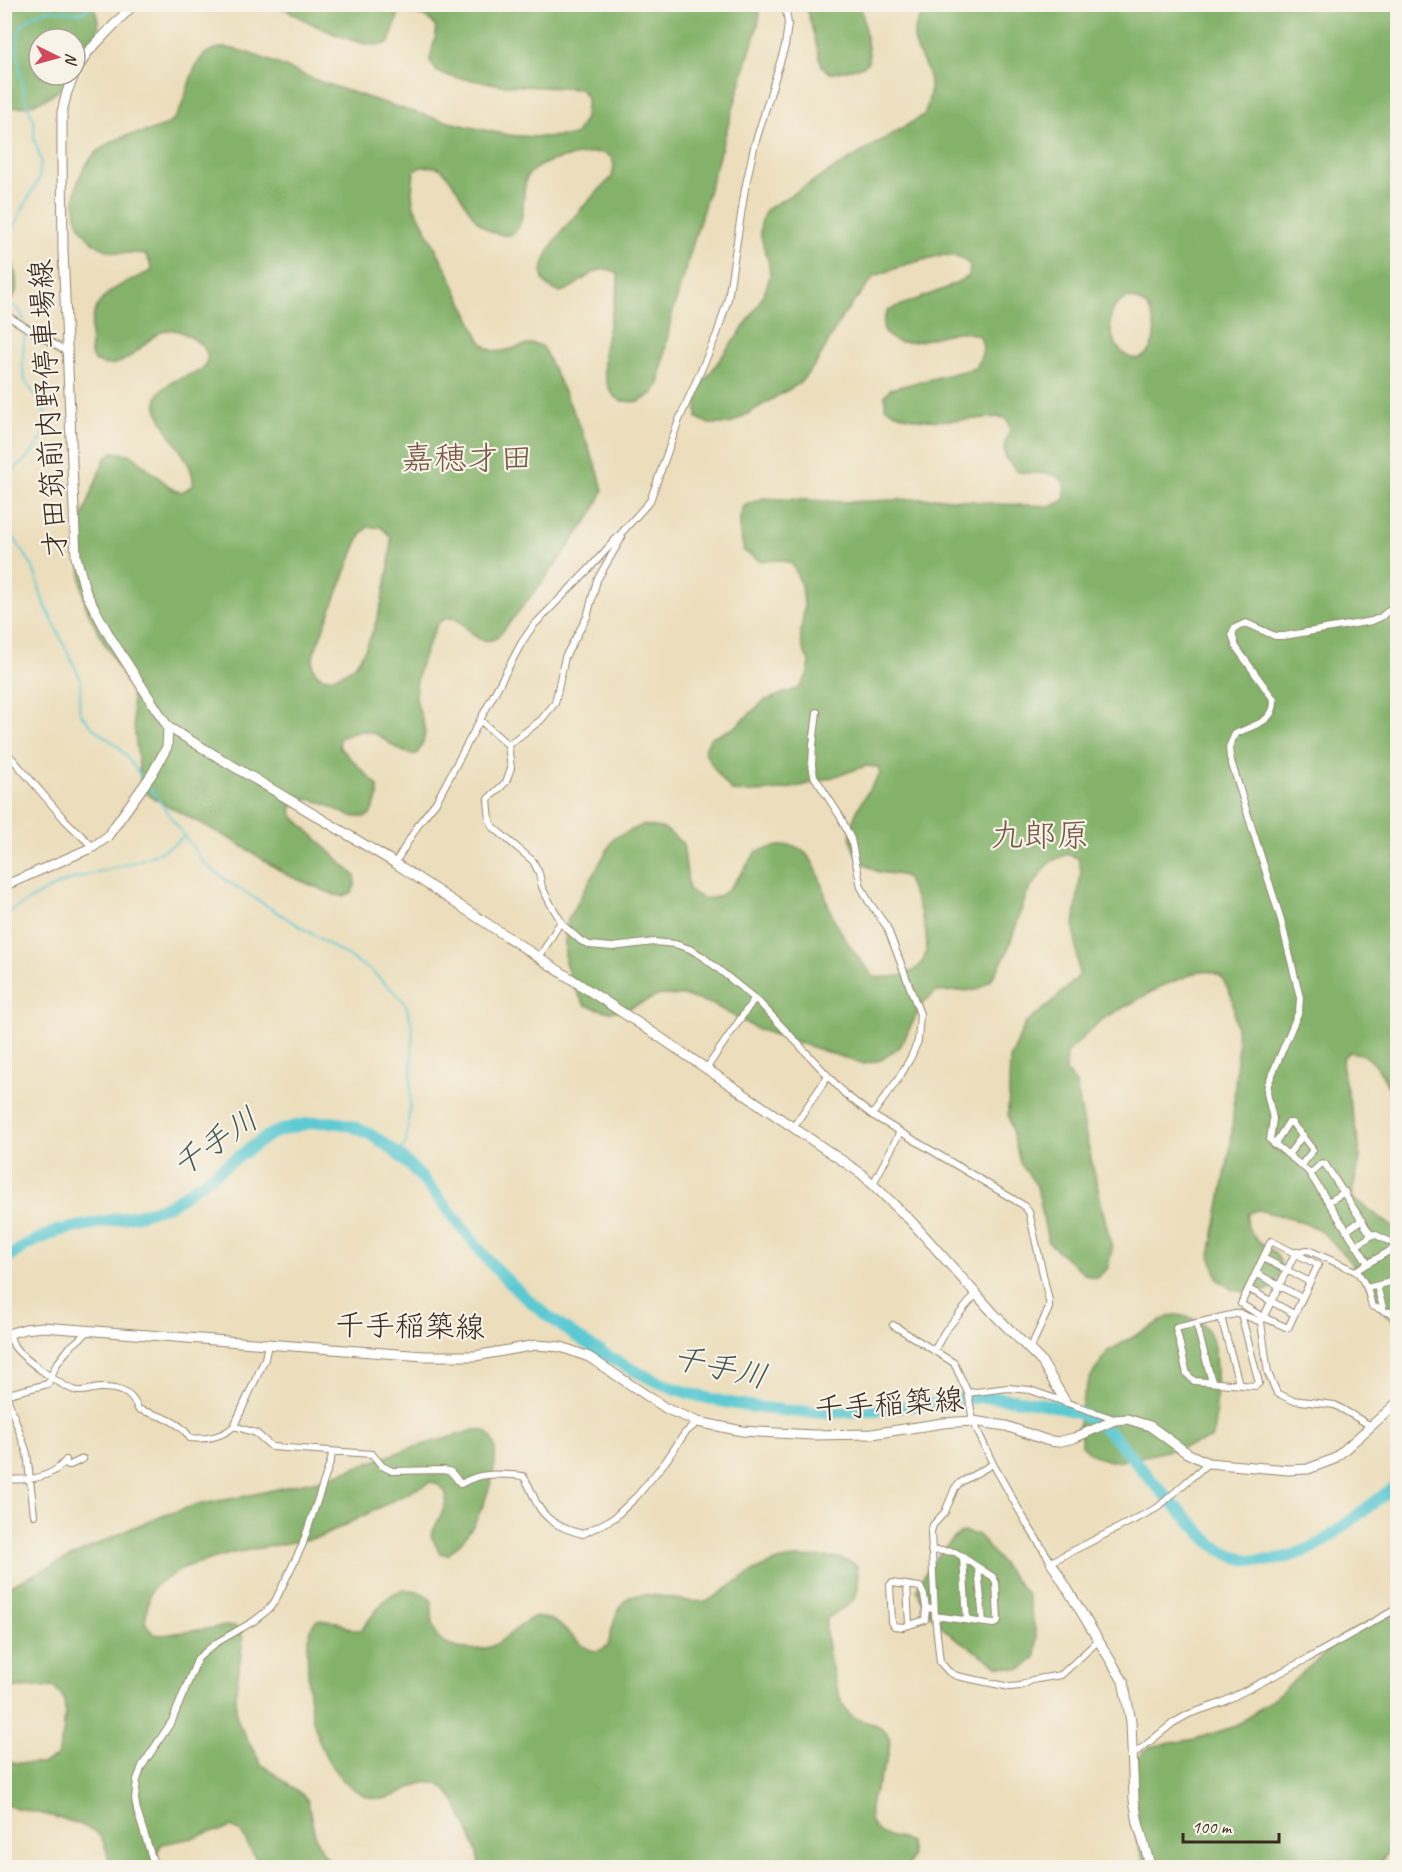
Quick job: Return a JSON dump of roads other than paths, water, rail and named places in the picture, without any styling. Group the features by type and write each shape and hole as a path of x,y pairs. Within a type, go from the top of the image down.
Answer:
{"main road":[{"name":"才田筑前内野停車場線","path":"87,54 134,4"},
{"name":"才田筑前内野停車場線","path":"69,87 62,112 63,251 75,548 86,593 110,637 168,727"},
{"path":"4,886 93,847 107,837 152,774 167,747 168,727 395,863 794,1126 873,1184 911,1221 976,1294 1042,1362 1065,1401"},
{"name":"千手稲築線","path":"7,1334 43,1327 424,1356 475,1356 536,1345 561,1347 589,1357 668,1409 698,1422 742,1431 813,1435 872,1434 973,1419 1006,1426 1057,1442 1082,1435 1111,1421"},
{"path":"1111,1421 1127,1419 1139,1421 1150,1426 1187,1453 1208,1463 1288,1470 1308,1468 1334,1459 1398,1402"},
{"path":"1051,1562 1123,1682 1131,1721 1134,1800 1151,1868"}],"street":[{"path":"395,863 420,822 436,802 522,642 533,626 650,501 679,420 717,334 728,299 754,147 785,46 788,24 785,4"},
{"path":"4,314 67,352"},
{"path":"508,746 541,720 555,703 565,657 587,617 597,580 629,526"},
{"path":"1368,1263 1310,1174 1270,1140 1273,1119 1267,1093 1268,1084 1299,1011 1300,998 1281,920 1230,758 1229,747 1235,734 1268,719 1272,714 1274,700 1236,647 1232,634 1235,628 1246,623 1275,636 1284,636 1372,621 1381,617 1398,602"},
{"path":"817,712 813,746 814,776 840,816 851,839 861,887 887,927 920,1014 918,1041 911,1057 872,1115"},
{"path":"481,721 508,746 510,775 488,799 490,821 493,827 533,861 542,887 561,921 581,941 590,945 612,947 654,942 675,944 690,949 754,999 845,1094 872,1115 1023,1205 1029,1212 1049,1301 1046,1316 1030,1349"},
{"path":"4,749 65,820 93,847"},
{"path":"539,958 561,921"},
{"path":"706,1069 754,999"},
{"path":"794,1126 828,1076"},
{"path":"1274,1145 1288,1123 1292,1123 1313,1150 1301,1165"},
{"path":"873,1184 900,1132"},
{"path":"1288,1155 1303,1135"},
{"path":"1310,1174 1322,1163 1325,1164 1371,1235 1397,1246"},
{"path":"1328,1202 1345,1192"},
{"path":"1346,1231 1362,1220"},
{"path":"1356,1246 1371,1235"},
{"path":"1241,1314 1259,1383 1255,1386 1194,1382 1187,1374 1176,1328 1241,1314 1288,1328 1317,1265 1296,1252 1271,1241 1241,1304 1262,1320"},
{"path":"1355,1271 1397,1246"},
{"path":"1296,1252 1308,1250 1355,1271 1367,1288 1369,1303 1384,1311 1395,1312 1398,1328"},
{"path":"1296,1252 1262,1320 1268,1373 1277,1393 1292,1400 1335,1405 1371,1426"},
{"path":"1263,1258 1310,1282"},
{"path":"1256,1273 1302,1298"},
{"path":"1367,1288 1396,1281 1398,1294"},
{"path":"1377,1286 1384,1311"},
{"path":"1248,1289 1294,1314"},
{"path":"934,1350 945,1331 976,1294"},
{"path":"1221,1317 1239,1384"},
{"path":"1196,1323 1212,1382"},
{"path":"893,1325 954,1363 968,1394 973,1419 993,1464 1026,1524 1051,1562 1162,1505 1208,1463"},
{"path":"34,1515 24,1440 5,1394 48,1384 56,1365 70,1347 89,1331"},
{"path":"7,1334 21,1354 68,1389 79,1392 100,1388 128,1393 134,1398 138,1409 177,1423 185,1429 190,1438 219,1436 227,1433 234,1426 265,1359 268,1344"},
{"path":"968,1394 1018,1388 1065,1401 1111,1421"},
{"path":"234,1426 256,1433 272,1447 372,1454 382,1466 392,1471 444,1470 451,1472 460,1484 472,1477 496,1474 523,1476 530,1486 537,1505 555,1525 583,1534 614,1518 638,1496 685,1433 698,1422"},
{"path":"162,1868 153,1861 137,1811 135,1799 137,1780 142,1766 172,1721 198,1658 216,1643 254,1621 275,1601 302,1546 332,1452"},
{"path":"4,1479 30,1479 52,1473 64,1462 70,1465 83,1458"},
{"path":"993,1464 960,1482 945,1512 933,1525 931,1550 935,1612 940,1662 943,1667 957,1676 1010,1687 1020,1686 1032,1680 1061,1675 1099,1640"},
{"path":"926,1608 967,1620 997,1623 996,1582 989,1573 955,1552 931,1550"},
{"path":"963,1557 967,1620"},
{"path":"978,1568 983,1622"},
{"path":"892,1583 922,1589 926,1608 925,1620 898,1627 892,1622 892,1583"},
{"path":"907,1585 909,1625"},
{"path":"1133,1755 1173,1723 1189,1714 1221,1703 1307,1659 1398,1608"}],"waterway":[{"path":"4,250 39,179 41,161 34,138 34,120 24,97 17,53 19,31 25,22 36,14 48,10 81,13 94,4"},
{"path":"4,301 18,310 24,324"},
{"path":"4,479 38,445 46,426 41,403 24,376 25,330"},
{"path":"4,521 32,566 44,603 81,680 79,708 81,714 93,728 119,747 143,779"},
{"path":"147,784 204,863 227,881 370,970 406,1005 413,1029 410,1103 406,1143 398,1153"},
{"path":"4,915 56,886 147,858 173,845 184,836"},
{"name":"千手川","path":"4,1260 28,1244 57,1231 142,1214 170,1205 269,1135 299,1125 330,1122 355,1127 379,1140 402,1158 423,1179 495,1268 549,1317 611,1358 677,1389 730,1403 787,1411 867,1411 988,1397 1058,1407 1084,1415 1111,1434 1211,1543 1227,1553 1255,1560 1283,1558 1311,1548 1324,1541 1398,1484"}],"district":[{"name":"嘉穂才田","path":"467,458"},
{"name":"九郎原","path":"1040,835"}]}
